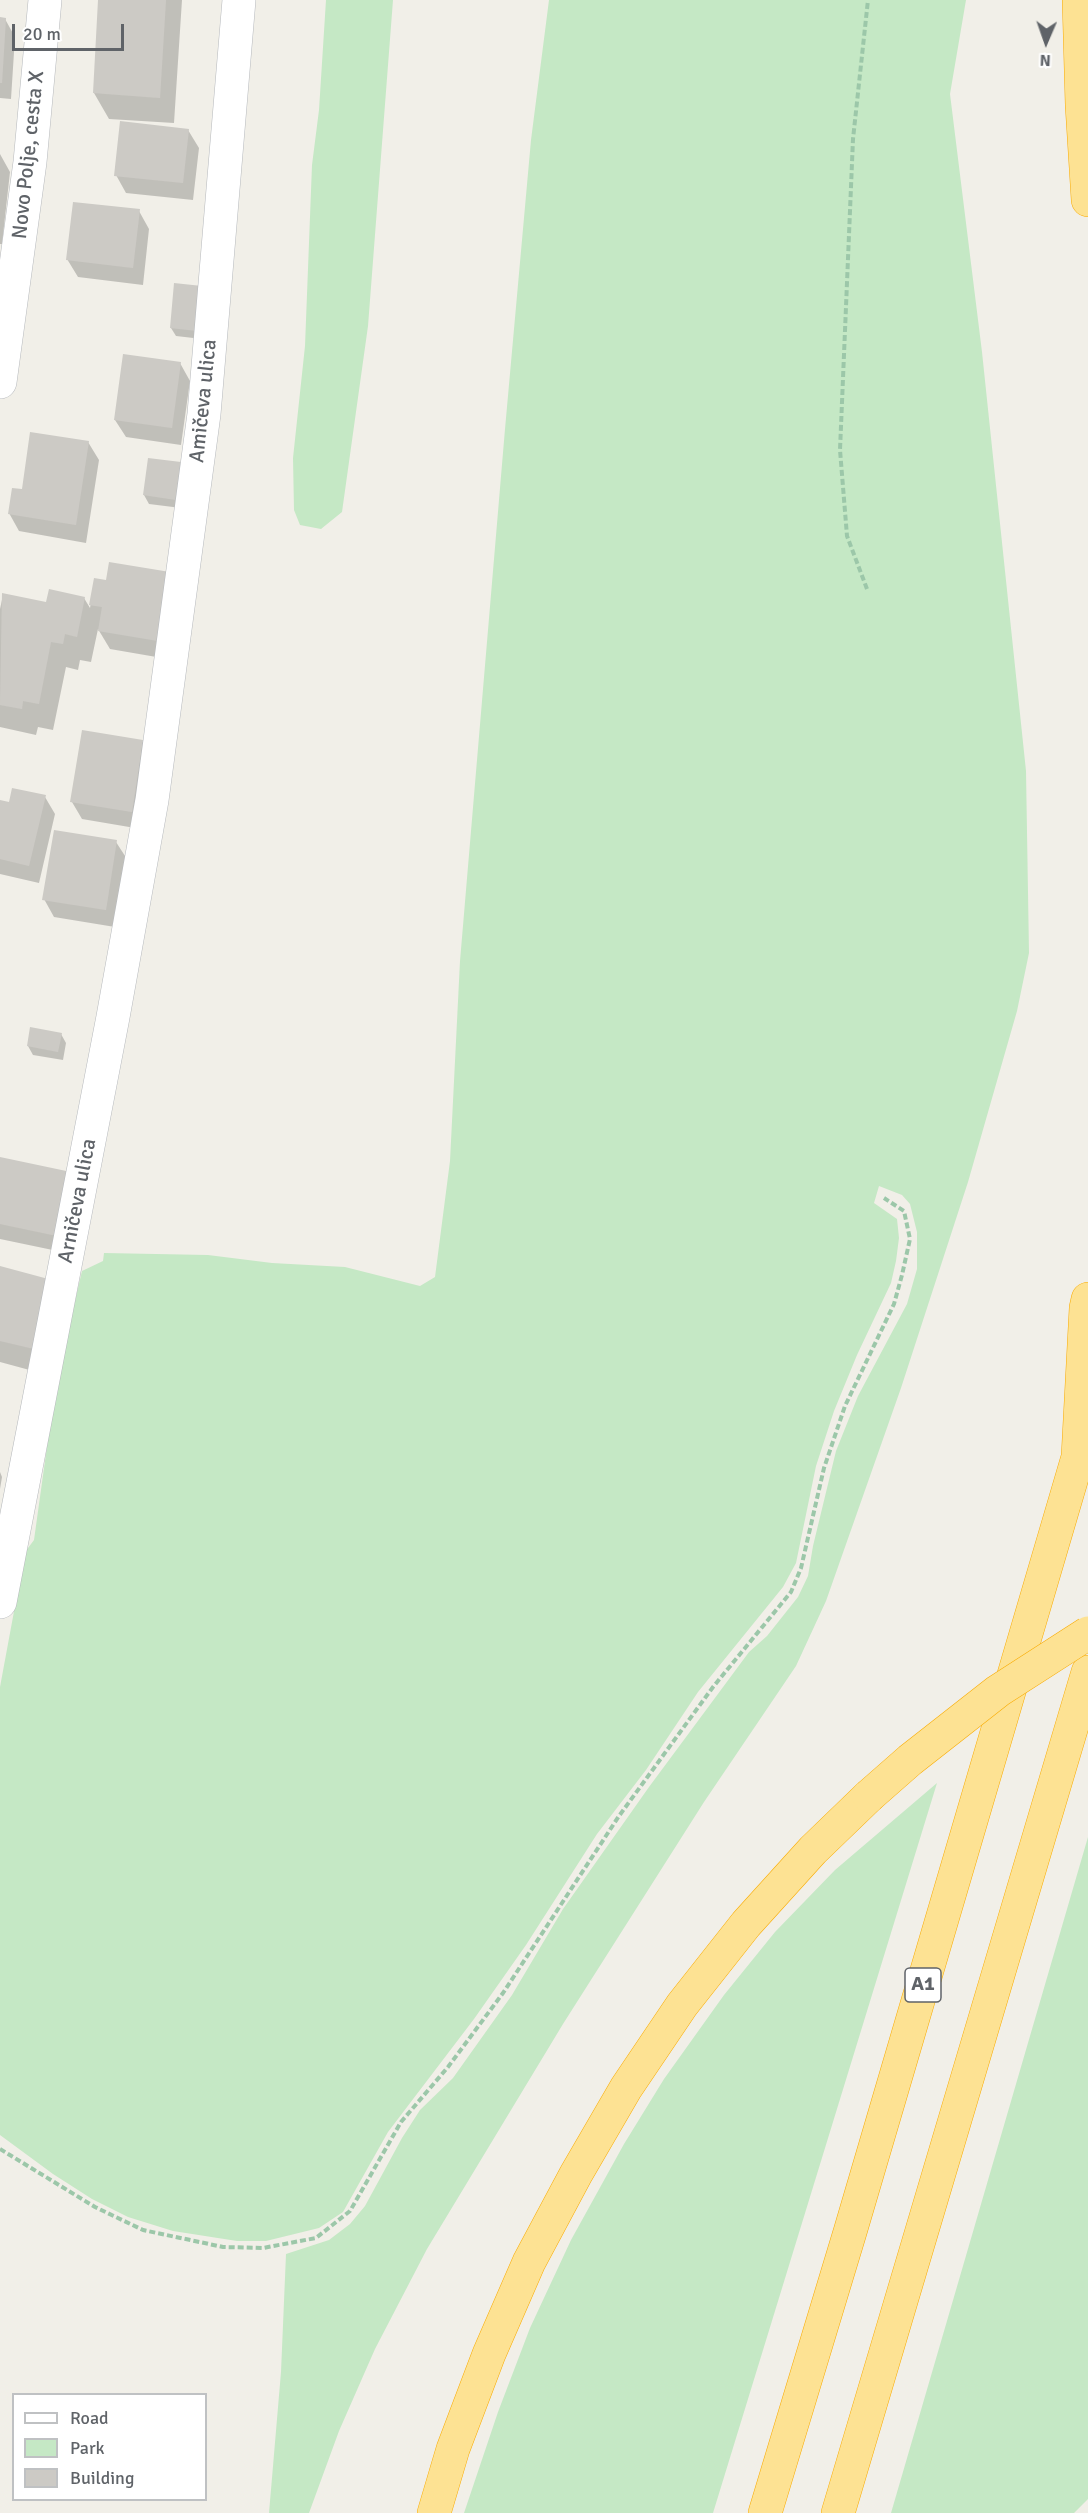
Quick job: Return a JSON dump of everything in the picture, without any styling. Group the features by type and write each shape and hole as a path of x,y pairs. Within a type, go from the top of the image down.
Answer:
{"highway":[{"path":"1079,0 1088,200"},
{"path":"1078,1457 1088,1299"},
{"name":"A1","path":"765,2513 850,2232 1088,1421"},
{"path":"434,2513 453,2449 489,2354 529,2262 626,2088 682,2006 746,1924 813,1850 869,1796 910,1760 998,1691 1088,1632"},
{"path":"838,2513 1088,1672"}],"street":[{"name":"Novo Polje, cesta X","path":"0,381 30,162 45,0"},
{"name":"Amičeva ulica","path":"152,800 204,414 239,0"},
{"name":"Arničeva ulica","path":"0,1602 113,1017 152,800"}],"path":[{"path":"867,589 847,536 840,450 853,139 868,0"},
{"path":"0,2149 95,2207 143,2230 223,2247 263,2248 316,2238 350,2211 401,2122 448,2067 503,1993 619,1816 706,1696 791,1592 801,1568 822,1478 845,1406 894,1304 902,1275 910,1239 904,1211 884,1198"}],"green space":[{"path":"326,0 393,0 368,326 342,512 321,529 300,525 294,510 293,458 305,346 312,165 319,110"},
{"path":"549,0 966,0 950,94 982,352 1026,771 1029,953 1017,1011 968,1182 901,1388 826,1601 796,1666 704,1802 563,2024 427,2249 375,2349 339,2431 309,2513 269,2513 281,2372 286,2254 329,2240 350,2224 365,2206 420,2110 453,2078 512,1995 563,1909 649,1787 749,1652 767,1636 798,1597 808,1576 836,1451 858,1396 907,1304 917,1269 917,1232 910,1204 902,1195 879,1186 874,1203 897,1219 899,1238 896,1261 891,1283 834,1411 816,1466 796,1563 783,1587 698,1692 646,1770 597,1834 526,1945 474,2019 388,2132 343,2212 319,2228 266,2241 237,2241 173,2231 128,2217 92,2199 0,2135 0,1687 25,1552 34,1540 56,1382 82,1271 103,1261 104,1253 208,1255 272,1263 345,1267 420,1286 435,1277 450,1161 460,961 505,429 531,140"},
{"path":"937,1783 713,2513 464,2513 498,2412 530,2328 571,2240 624,2144 664,2079 724,1995 775,1932 835,1870"},
{"path":"1088,1837 1088,2499 1074,2513 891,2513"}],"building":[{"path":"98,0 166,0 160,98 93,93"},
{"path":"0,17 6,18 2,83 0,83"},
{"path":"120,121 189,129 183,183 114,176"},
{"path":"73,202 140,209 133,268 66,260"},
{"path":"174,283 202,286 198,331 170,328"},
{"path":"123,354 181,362 172,428 114,420"},
{"path":"30,432 89,441 76,525 8,514 12,488 22,489"},
{"path":"148,458 181,462 176,500 143,495"},
{"path":"109,562 170,572 158,641 98,631 102,607 89,605 94,578 106,580"},
{"path":"49,589 85,597 77,637 65,634 63,644 51,642 39,704 23,701 22,709 0,705 2,593 46,602"},
{"path":"82,730 143,740 132,812 70,802"},
{"path":"12,788 46,795 29,866 0,859 0,800 9,802"},
{"path":"54,830 117,840 106,910 42,900"},
{"path":"30,1027 62,1033 58,1052 27,1046"},
{"path":"0,1157 71,1172 57,1236 0,1224"},
{"path":"0,1266 52,1280 34,1349 0,1341"}]}
